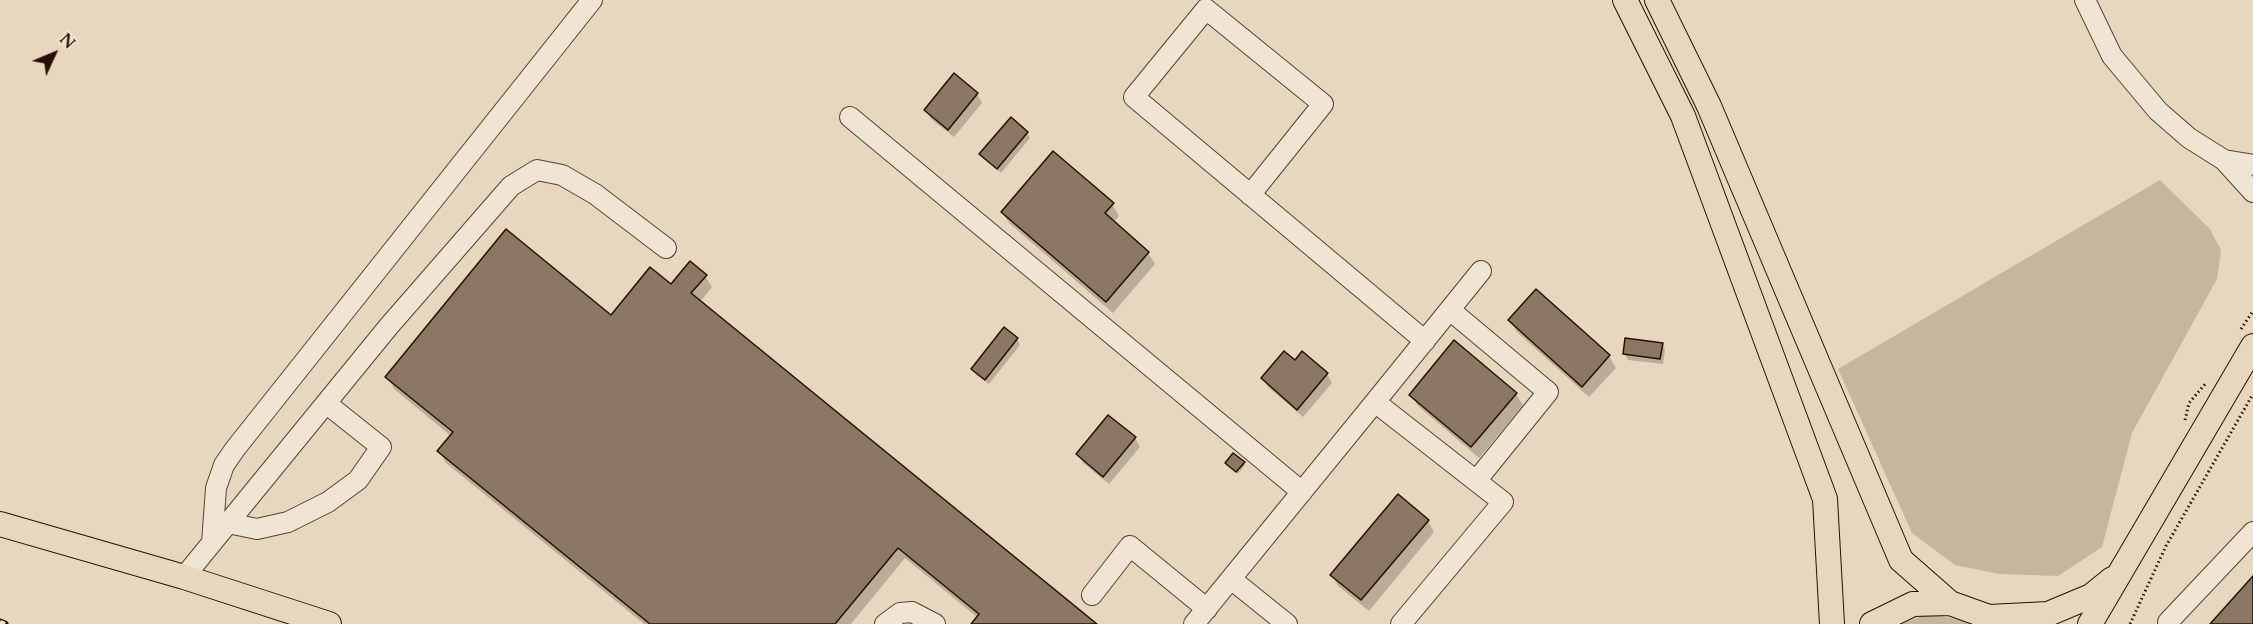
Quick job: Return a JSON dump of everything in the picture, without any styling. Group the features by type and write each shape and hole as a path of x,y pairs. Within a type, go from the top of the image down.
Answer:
{"main road":[{"path":"1625,0 1683,116 1825,499 1832,624"},
{"path":"1658,0 1709,106 1901,560 1950,603 1993,621 2048,614 2091,596 2123,570"},
{"path":"2090,624 2253,346"},
{"path":"0,524 184,577 329,624"},
{"path":"1872,624 1913,604 1950,603"}],"street":[{"path":"212,543 216,488 224,465 235,449 592,0"},
{"path":"2085,0 2112,56 2158,111 2189,138 2224,160 2253,192"},
{"path":"1250,195 1323,104 1206,9 1134,97 1250,195 1425,341"},
{"path":"850,117 1302,492"},
{"path":"2224,160 2253,165"},
{"path":"184,577 397,317 512,186 537,170 562,175 596,194 666,248"},
{"path":"1092,595 1130,546 1200,617 1481,272"},
{"path":"1450,310 1548,392 1476,481"},
{"path":"1375,402 1503,502 1401,624"},
{"path":"228,523 257,529 288,522 328,502 358,480 381,447 327,404"},
{"path":"2168,622 2253,532"},
{"path":"1231,579 1287,624"},
{"path":"885,624 900,613 912,612 935,624"}],"path":[{"path":"2130,624 2166,546 2253,394"}],"shaded area":[{"path":"2160,180 2210,229 2221,250 2217,279 2132,433 2102,547 2058,576 1999,574 1955,565 1912,533 1838,369"},
{"path":"1929,614 1978,623 1980,624 1900,624"}],"building":[{"path":"954,73 978,93 948,130 924,110"},
{"path":"1011,117 1028,132 997,169 979,154"},
{"path":"1053,151 1114,203 1105,213 1149,252 1106,302 1001,212"},
{"path":"506,229 611,315 650,267 671,284 690,261 707,275 691,293 1097,624 971,624 979,614 898,548 835,624 650,624 437,451 453,432 385,377"},
{"path":"1536,289 1610,355 1582,387 1508,320"},
{"path":"1004,327 1018,338 985,380 971,369"},
{"path":"1625,338 1663,343 1660,359 1623,354"},
{"path":"1454,340 1517,393 1471,447 1409,395"},
{"path":"1284,351 1295,360 1302,351 1328,373 1297,410 1261,378"},
{"path":"1108,415 1136,437 1103,477 1076,454"},
{"path":"1233,453 1245,462 1236,472 1225,463"},
{"path":"1398,494 1429,520 1361,600 1330,575"},
{"path":"2253,576 2253,624 2210,624"}],"railway":[{"path":"0,622 5,624"}]}
